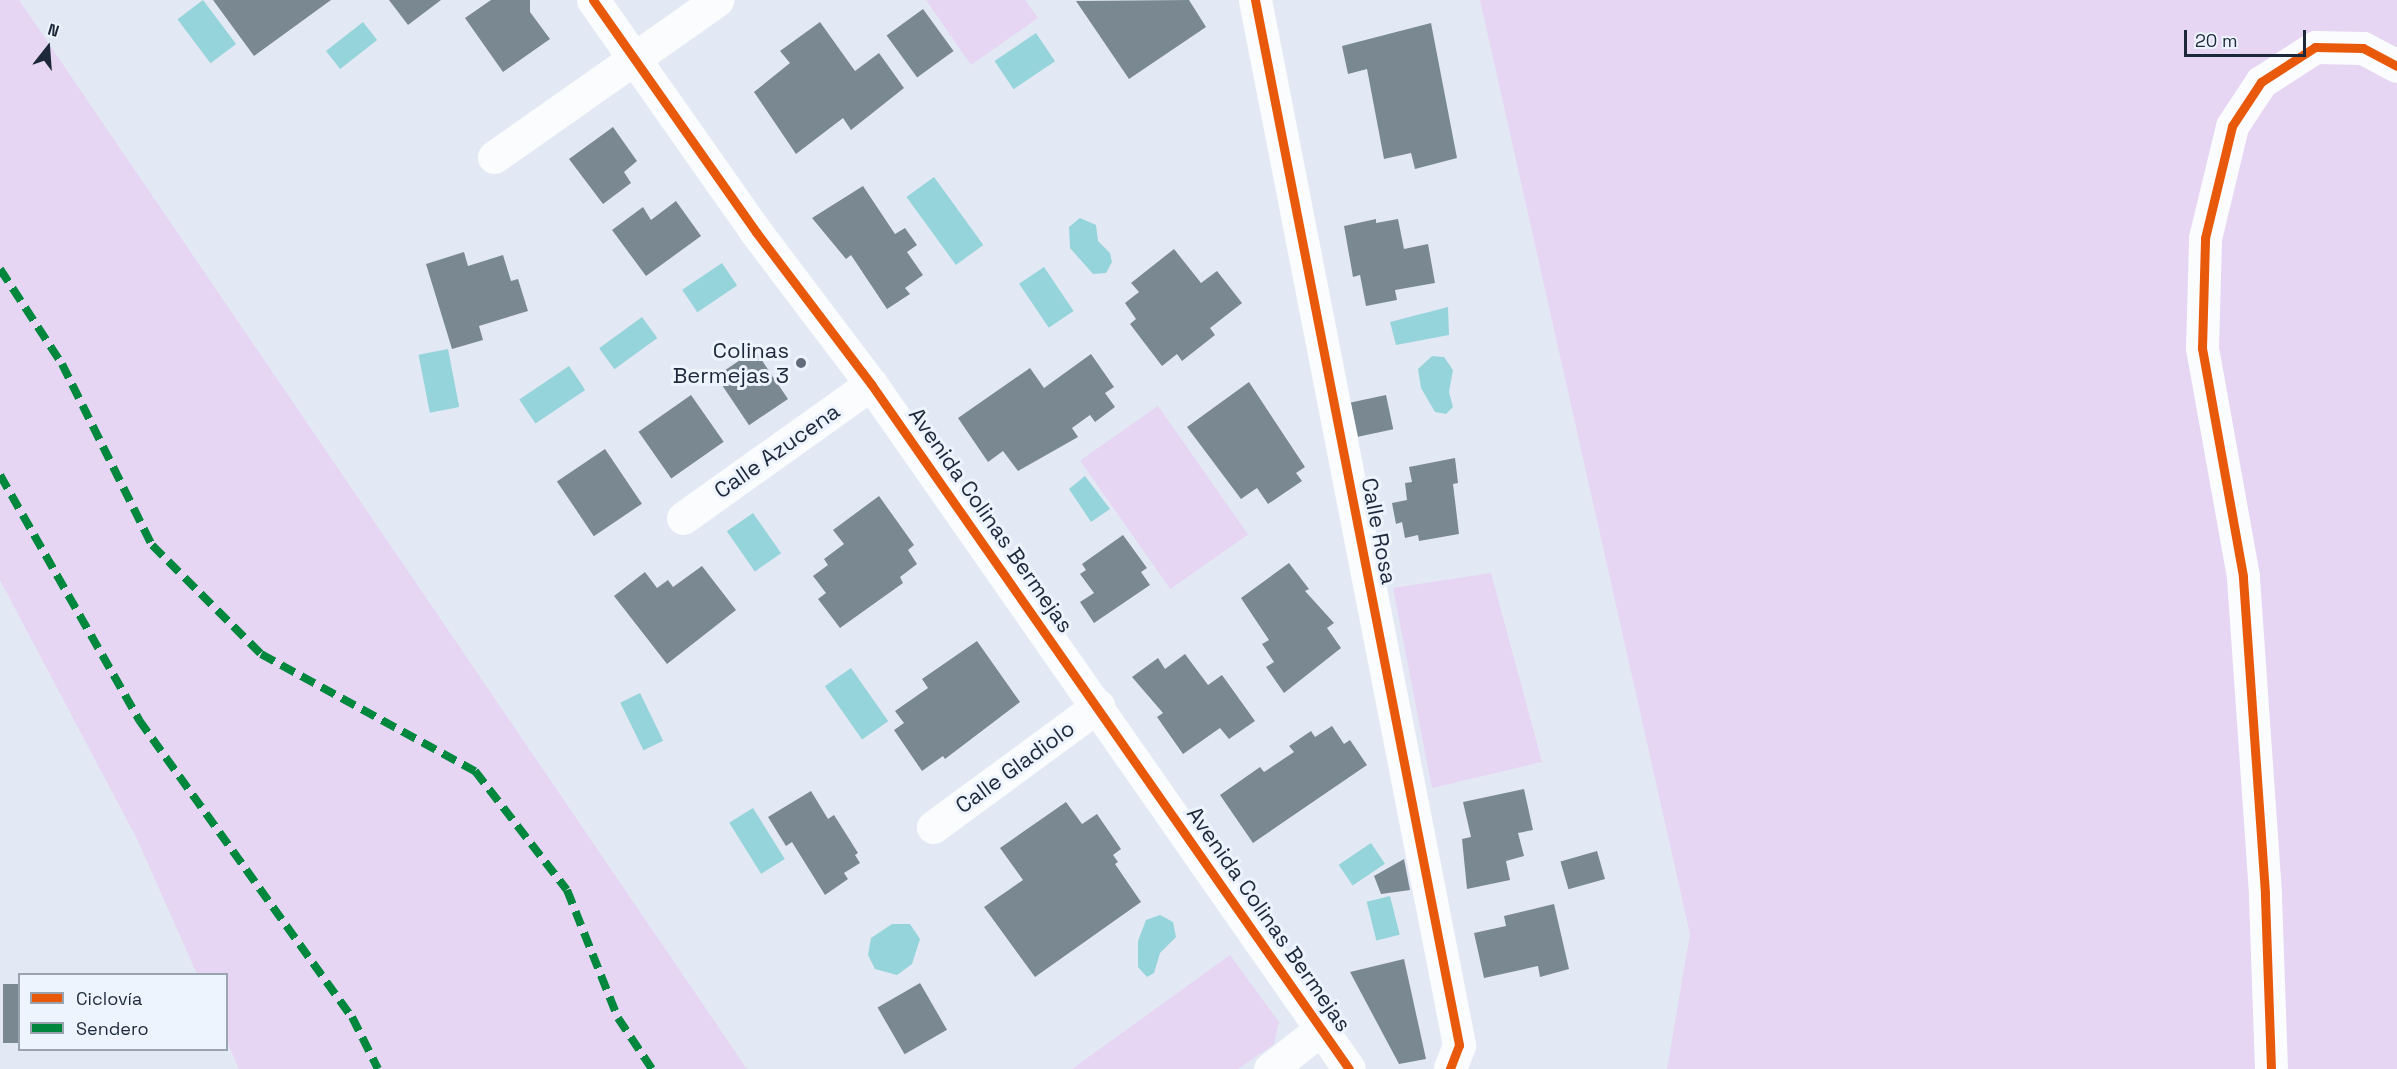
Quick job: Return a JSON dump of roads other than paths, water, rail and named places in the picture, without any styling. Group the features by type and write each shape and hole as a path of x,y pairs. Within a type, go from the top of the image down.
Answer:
{"street":[{"name":"Avenida Colinas Bermejas","path":"593,0 756,232 871,384 1098,706 1349,1069"},
{"path":"494,157 717,0"},
{"name":"Calle Rosa","path":"1256,0 1459,1045 1450,1069"},
{"path":"2271,1069 2265,893 2243,576 2202,348 2205,238 2232,126 2261,82 2315,47 2364,48 2397,66"},
{"name":"Calle Azucena","path":"683,518 871,384"},
{"name":"Calle Gladiolo","path":"933,827 1098,706"},
{"path":"1270,1069 1321,1029"}],"water":[{"path":"203,0 236,44 211,63 177,19"},
{"path":"363,22 377,40 340,69 326,51"},
{"path":"1036,33 1055,61 1014,89 995,61"},
{"path":"934,177 983,245 956,265 906,197"},
{"path":"1080,218 1096,225 1098,241 1110,253 1112,262 1106,273 1093,274 1070,248 1069,227"},
{"path":"722,263 737,285 697,312 682,290"},
{"path":"1044,267 1074,311 1049,328 1019,284"},
{"path":"1448,307 1449,335 1396,345 1390,322"},
{"path":"642,317 657,338 614,369 599,348"},
{"path":"448,349 459,407 430,413 419,355"},
{"path":"1432,356 1444,357 1453,370 1449,392 1453,407 1446,414 1435,412 1421,388 1418,369"},
{"path":"569,366 585,390 535,424 519,400"},
{"path":"1085,476 1110,509 1091,522 1069,489"},
{"path":"753,513 781,553 755,571 727,531"},
{"path":"851,668 888,721 862,740 825,686"},
{"path":"640,693 663,741 643,750 620,703"},
{"path":"753,808 785,859 761,874 729,823"},
{"path":"1371,843 1385,864 1353,886 1339,865"},
{"path":"1390,896 1400,935 1376,941 1367,902"},
{"path":"1160,915 1173,922 1176,937 1160,953 1154,973 1147,977 1138,967 1138,941 1146,920"},
{"path":"892,924 910,924 920,939 912,964 897,975 875,969 868,955 871,938"}],"place":[{"name":"Colinas Bermejas 3","path":"801,363"}]}
